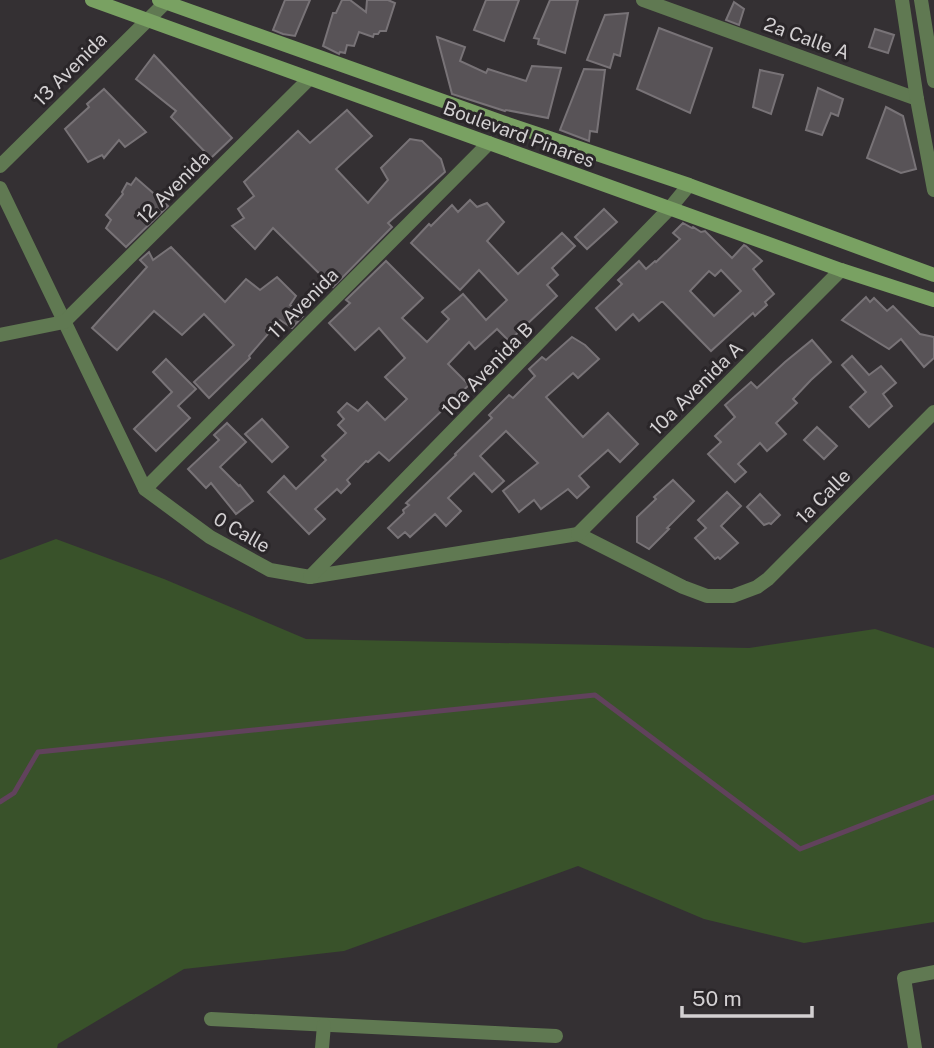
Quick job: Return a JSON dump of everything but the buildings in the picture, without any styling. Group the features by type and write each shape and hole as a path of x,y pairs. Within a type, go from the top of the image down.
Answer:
{"street":[{"name":"Boulevard Pinares","path":"92,0 841,270 934,300"},
{"name":"2a Calle A","path":"643,0 917,99"},
{"path":"902,0 934,191"},
{"path":"921,0 934,81"},
{"name":"Boulevard Pinares","path":"164,1 505,123 689,185 934,275"},
{"name":"13 Avenida","path":"0,166 164,1"},
{"name":"12 Avenida","path":"64,322 309,79"},
{"name":"11 Avenida","path":"145,489 489,143"},
{"name":"10a Avenida B","path":"310,577 670,208 689,185"},
{"name":"0 Calle","path":"0,188 145,489 210,537 270,570 310,577 578,534"},
{"name":"10a Avenida A","path":"578,534 841,270"},
{"path":"0,335 64,322"},
{"name":"1a Calle","path":"578,534 694,593 733,596 757,587 768,579 934,412"},
{"path":"915,1048 904,978 934,972"},
{"path":"211,1019 556,1036"},
{"path":"322,1048 324,1025"}],"green space":[{"path":"56,539 164,579 306,639 749,648 875,629 934,648 934,922 804,943 704,919 578,866 344,951 184,969 58,1044 57,1048 0,1048 0,560"}],"waterway":[{"path":"0,802 14,793 38,752 595,695 800,849 934,797"}]}
